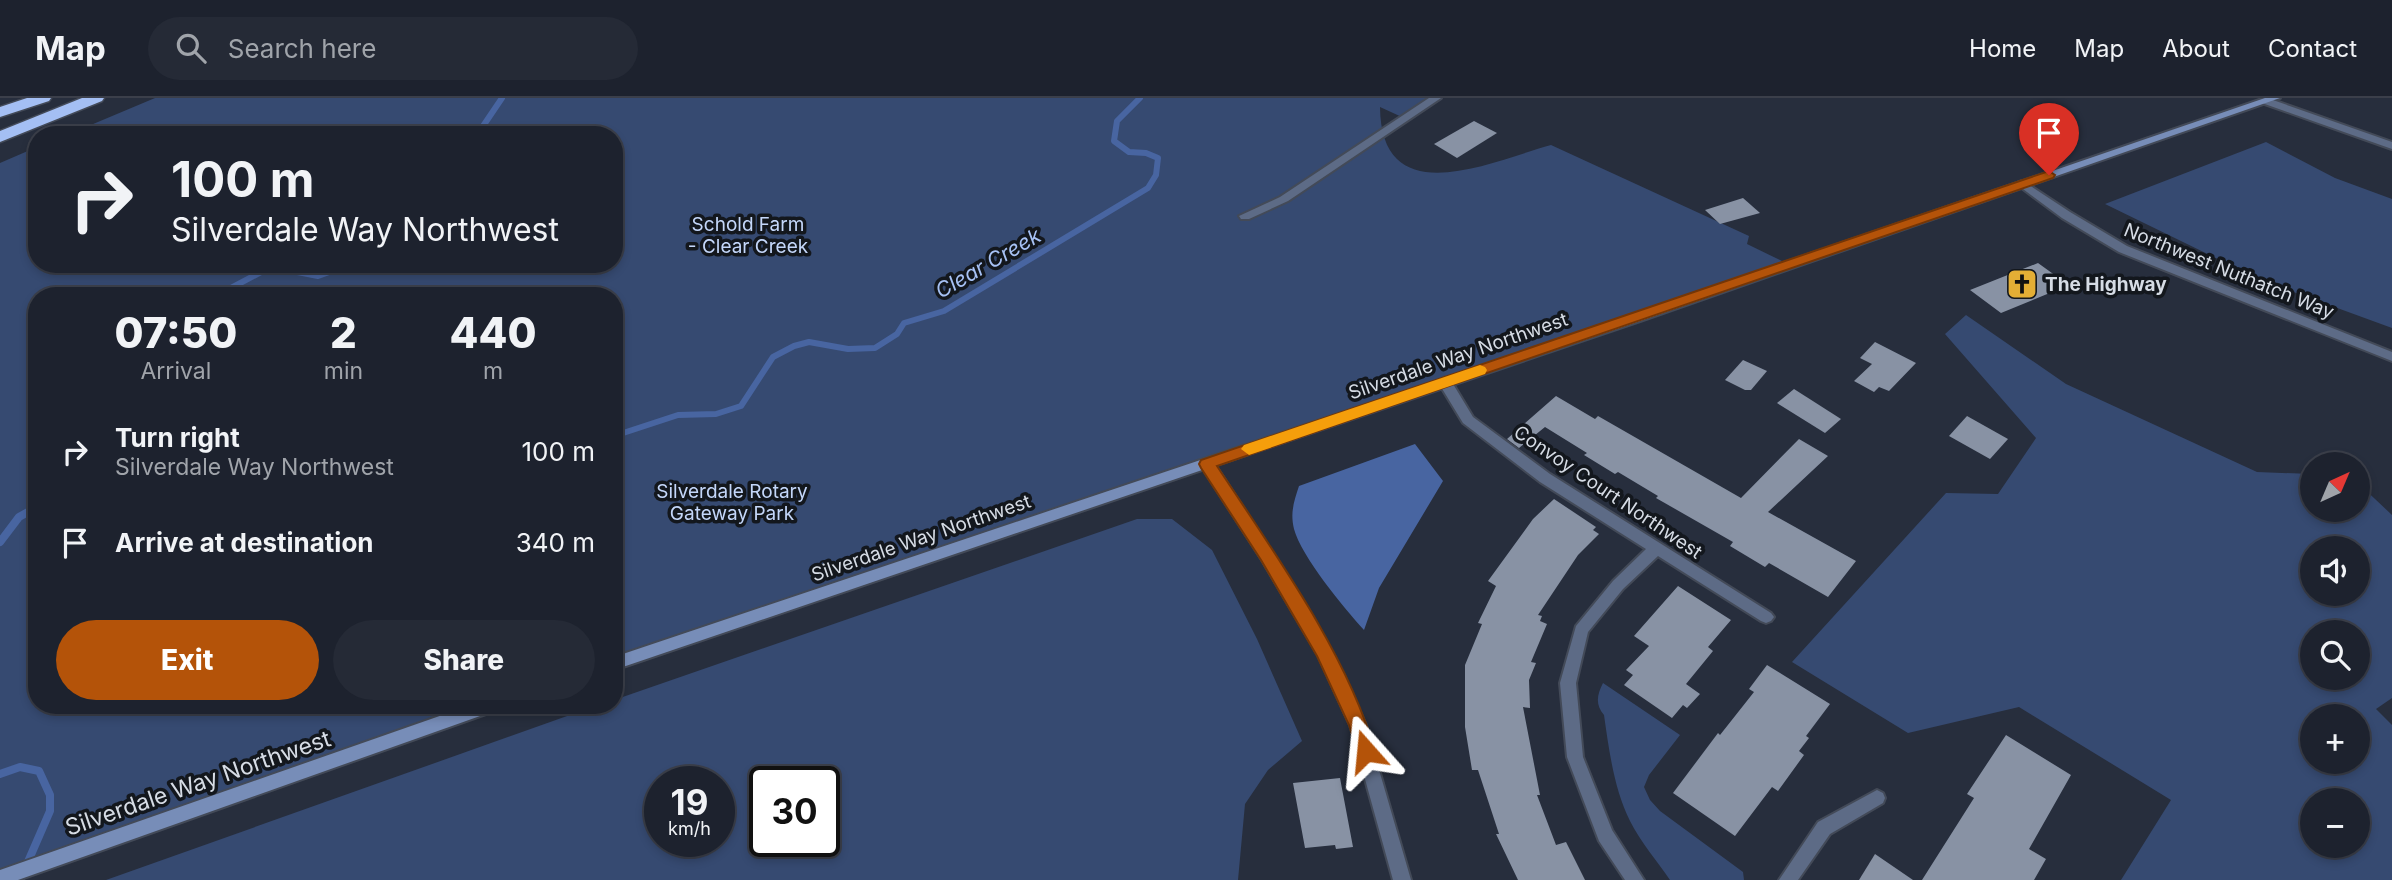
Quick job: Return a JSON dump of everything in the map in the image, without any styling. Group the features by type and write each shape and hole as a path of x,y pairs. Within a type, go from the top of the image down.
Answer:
{"highway":[{"path":"0,112 43,98"},
{"path":"0,137 96,98"}],"main road":[{"name":"Silverdale Way Northwest","path":"623,661 2270,100"},
{"name":"Silverdale Way Northwest","path":"0,878 466,714"}],"street":[{"path":"1245,216 1284,199 1436,98"},
{"path":"2270,100 2392,146"},
{"name":"Northwest Nuthatch Way","path":"2023,184 2066,215 2123,249 2392,357"},
{"name":"Convoy Court Northwest","path":"1445,382 1468,420 1545,478 1766,617"},
{"path":"1207,464 1267,556 1324,652 1359,725 1402,880"},
{"path":"1635,880 1605,835 1575,757 1568,683 1581,631 1618,584 1656,550"},
{"path":"1788,880 1824,828 1877,797"}],"green space":[{"path":"155,98 1436,98 1404,118 1380,107 1385,140 1399,160 1418,171 1470,169 1551,145 1749,236 1747,244 1788,264 623,661 623,287 28,287 28,714 465,714 0,878 0,163 28,151 28,273 623,273 623,126 88,126"},
{"path":"2266,142 2335,178 2392,199 2392,328 2261,280 2105,204"},
{"path":"1966,315 2066,384 2257,472 2300,474 2300,522 2370,522 2370,494 2392,515 2392,698 2376,709 2392,725 2392,880 2121,880 2171,800 2019,707 1908,733 1792,662 1946,493 1998,494 2036,438 1945,334"},
{"path":"1137,519 1172,519 1212,550 1257,639 1302,741 1268,770 1245,804 1238,880 106,880 573,714 623,714 623,697"},
{"path":"1603,683 1680,735 1649,775 1644,787 1650,800 1660,811 1743,872 1744,880 1670,880 1649,851 1624,809 1616,783 1604,715 1598,703"}],"shaded area":[{"path":"1415,444 1443,481 1379,588 1364,630 1305,553 1294,529 1293,507 1299,486"}],"building":[{"path":"1474,121 1497,133 1457,158 1434,144"},
{"path":"1743,198 1760,213 1720,224 1705,210"},
{"name":"The Highway","path":"2038,263 2063,281 2052,286 2057,290 2001,313 1970,290"},
{"path":"1875,342 1916,363 1889,391 1879,387 1874,392 1854,381 1872,364 1860,358"},
{"path":"1743,360 1767,371 1751,390 1745,390 1725,380"},
{"path":"1794,389 1841,419 1825,433 1777,403"},
{"path":"1556,396 1595,419 1598,416 1741,498 1799,439 1828,456 1768,512 1856,561 1828,597 1769,563 1765,567 1730,546 1733,542 1656,498 1658,496 1618,472 1615,474 1545,427 1519,448 1507,439"},
{"path":"1967,416 2008,439 1990,459 1949,436"},
{"path":"1554,499 1596,527 1593,530 1599,534 1578,555 1538,615 1542,616 1540,621 1547,624 1531,662 1536,663 1529,680 1530,708 1523,707 1540,795 1537,795 1556,845 1566,842 1585,880 1518,880 1496,834 1499,834 1478,770 1472,770 1465,727 1465,665 1482,624 1478,623 1496,586 1488,581 1533,519"},
{"path":"1678,586 1731,620 1708,647 1713,651 1686,684 1700,694 1687,708 1683,705 1672,718 1624,685 1633,675 1626,670 1649,646 1634,636"},
{"path":"1767,665 1830,704 1806,736 1809,738 1799,751 1804,755 1778,791 1772,787 1735,836 1673,793 1718,733 1720,735 1754,692 1749,689"},
{"path":"2006,735 2071,775 2029,849 2046,859 2034,880 1922,880 1974,798 1967,794"},
{"path":"1340,778 1353,847 1336,849 1335,845 1305,848 1293,783"},
{"path":"1875,854 1913,880 1859,880"}],"waterway":[{"path":"483,126 502,98"},
{"name":"Clear Creek","path":"623,433 678,415 716,414 741,406 773,357 794,346 809,342 848,349 875,348 897,334 904,323 944,311 1148,188 1156,175 1158,158 1146,153 1129,152 1114,141 1117,121 1140,98"},
{"path":"233,287 259,273"},
{"path":"303,273 318,276 326,273"},
{"name":"Clear Creek","path":"0,542 19,517 28,512"},
{"name":"Clear Creek","path":"0,774 20,767 39,771 50,795 50,811 20,880"}],"slow traffic":[{"path":"1249,449 1480,370"}],"place":[{"name":"The Highway","path":"2022,284"}],"route":[{"path":"1366,751 1359,725 1324,652 1267,556 1207,464 2049,175"}],"park label":[{"name":"Schold Farm - Clear Creek","path":"748,235"},
{"name":"Silverdale Rotary Gateway Park","path":"732,502"}]}
